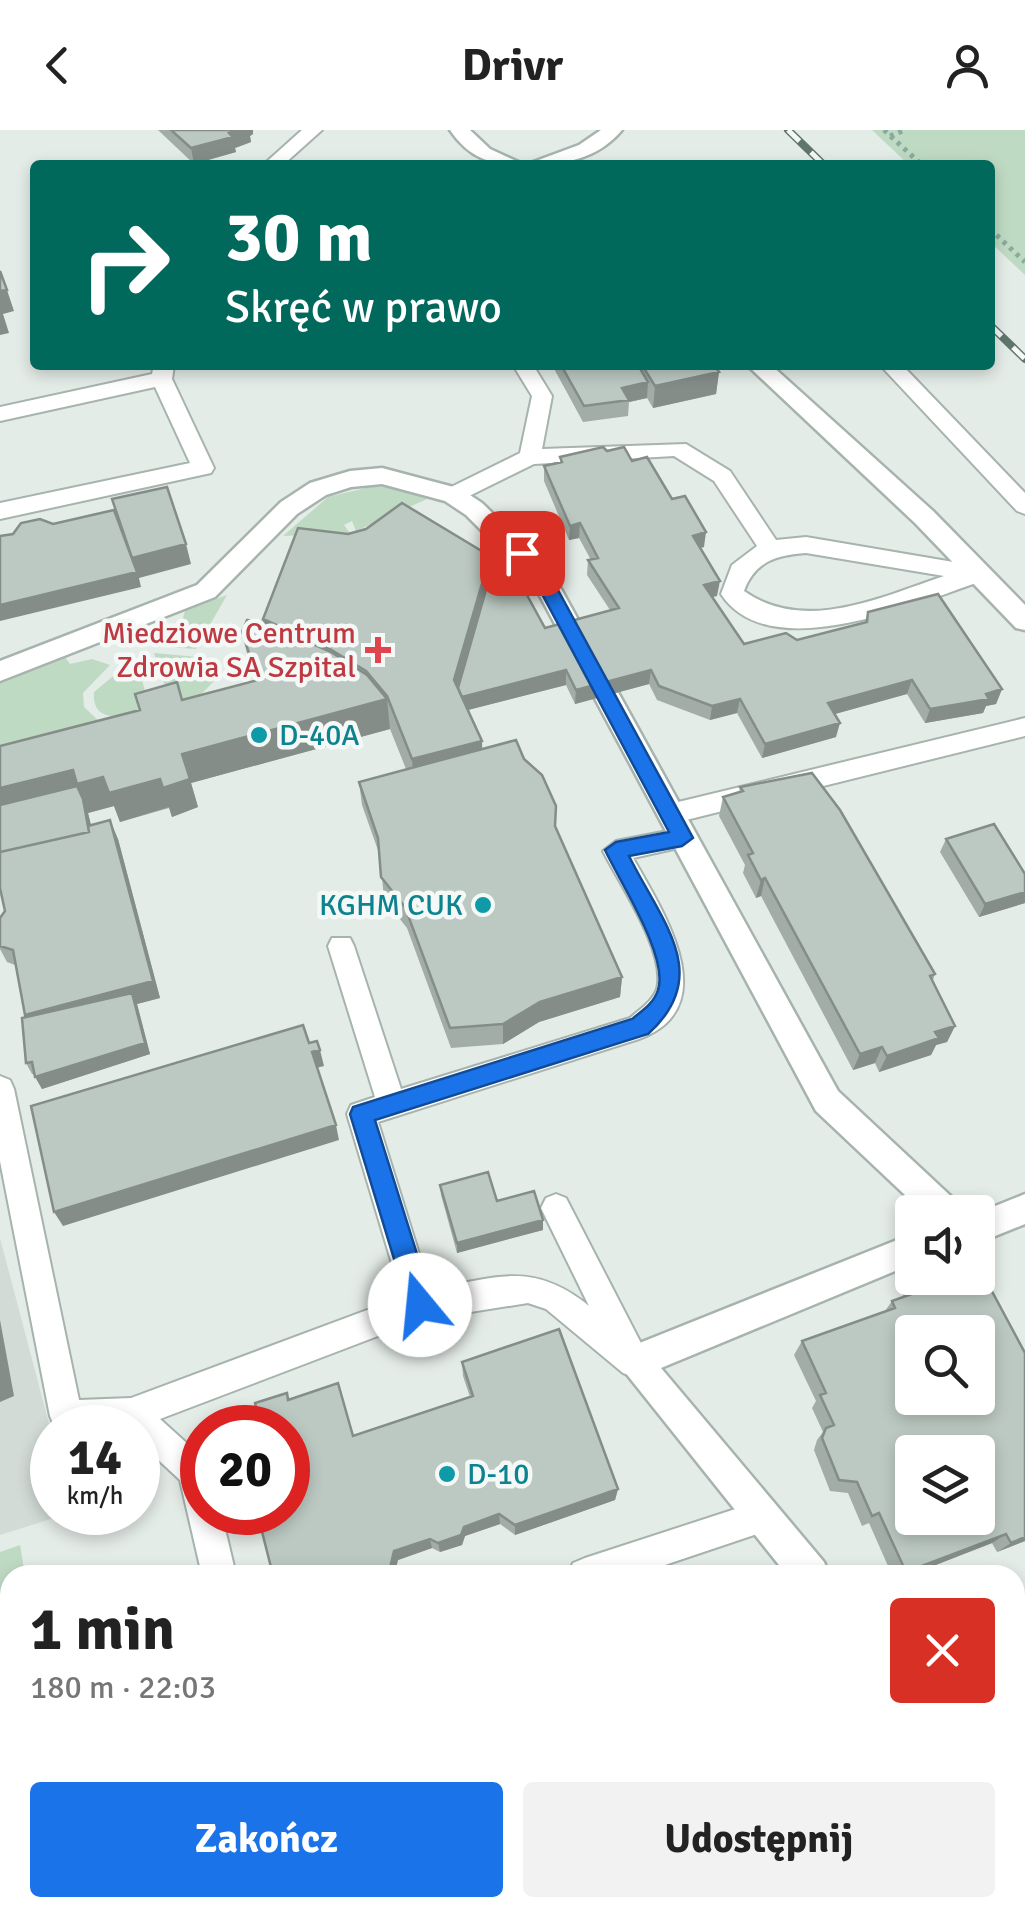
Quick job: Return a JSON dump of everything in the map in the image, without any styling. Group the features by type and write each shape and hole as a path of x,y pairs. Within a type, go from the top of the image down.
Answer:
{"street":[{"path":"460,130 468,143 496,160"},
{"path":"570,160 612,130"},
{"path":"763,370 924,517 1025,622"},
{"path":"0,671 206,590 274,522 318,488 382,476 454,495 486,520 541,575 827,1101 927,1195"},
{"path":"995,1221 1025,1209"},
{"path":"804,1565 634,1362 895,1256"}],"lane":[{"path":"278,160 313,130"},
{"path":"527,370 542,396 530,457"},
{"path":"895,370 1025,506"},
{"path":"0,414 163,372 203,468 0,511"},
{"path":"454,495 530,457 678,449 722,476 770,548"},
{"path":"806,545 977,574 824,620 793,622 750,612 732,594 740,571 770,548 806,545"},
{"path":"420,1305 362,1114 640,1027 661,1008 671,988 669,958 616,850 676,826 1025,727"},
{"path":"341,946 392,1105"},
{"path":"0,1088 64,1405"},
{"path":"556,1208 634,1362"},
{"path":"155,1405 420,1305 528,1288 556,1298 634,1362"},
{"path":"160,1440 180,1458"},
{"path":"614,1565 763,1516"},
{"path":"209,1535 217,1565"}],"path":[{"path":"884,130 916,160"},
{"path":"890,136 905,130"},
{"path":"995,234 1025,262"}],"shaded area":[{"path":"0,1238 44,1405 30,1405 30,1526 0,1535"}],"green space":[{"path":"872,130 1025,130 1025,275 995,247 995,160 904,160"},
{"path":"374,486 409,490 427,499 356,531 352,521 344,525 350,533 283,536 328,497"},
{"path":"227,595 196,649 152,646 150,640 181,625 185,611"},
{"path":"154,653 198,657 213,667 214,681 191,705 171,704"},
{"path":"65,657 70,664 92,659 110,665 83,693 84,707 99,721 0,758 0,683"},
{"path":"135,658 151,710 123,716 105,714 95,703 94,692"},
{"path":"20,1545 23,1565 0,1565 0,1552"}],"building":[{"path":"171,130 237,130 229,133 233,137 191,148"},
{"path":"0,271 7,290 0,291"},
{"path":"564,370 641,370 648,382 622,388 629,400 584,406"},
{"path":"645,370 719,372 655,386"},
{"path":"603,447 607,451 624,447 632,461 647,457 672,499 685,496 706,532 693,536 720,581 704,585 744,644 786,633 797,640 867,622 868,612 938,594 1002,689 986,694 989,699 930,709 912,680 828,703 840,723 765,744 740,699 712,706 659,686 651,670 576,690 566,670 462,697 458,688 490,576 505,563 519,572 516,575 545,628 619,608 588,560 598,558 580,523 570,526 544,466 562,462 560,457"},
{"path":"167,487 186,544 132,558 112,499"},
{"path":"402,503 490,556 454,680 482,741 412,759 387,696 366,671 330,649 263,619 298,528 348,534 366,529"},
{"path":"114,510 137,572 0,605 0,536 13,534 21,523 40,519 53,524"},
{"path":"247,620 264,622 331,652 367,675 387,699 182,754 190,779 163,788 160,779 109,793 103,777 77,784 73,770 0,788 0,746 140,710 135,694 177,682 182,700 258,680 242,632"},
{"name":"KGHM CUK","path":"516,740 524,759 542,775 556,806 555,826 622,977 540,1002 503,1024 450,1028 405,907 381,877 378,838 359,782"},
{"path":"812,773 840,810 935,974 930,976 955,1026 935,1032 939,1038 887,1056 882,1047 860,1054 765,878 761,880 748,855 753,853 723,797 743,791 740,787"},
{"path":"77,786 89,832 0,852 0,805"},
{"path":"110,820 153,981 25,1015 13,950 0,946 0,918 5,911 0,888 0,852 89,832 88,826"},
{"path":"994,824 1025,874 1025,892 985,904 946,839"},
{"path":"132,993 145,1043 35,1077 32,1062 26,1063 22,1018"},
{"path":"303,1025 309,1043 317,1041 320,1050 312,1052 336,1125 54,1212 31,1106"},
{"path":"488,1172 497,1201 534,1191 543,1220 457,1243 440,1185"},
{"path":"909,1295 994,1295 1025,1353 1025,1537 1011,1543 1006,1534 924,1565 903,1565 879,1513 872,1516 857,1482 839,1480 822,1438 826,1428 834,1425 820,1395 826,1393 802,1341 895,1308 892,1301"},
{"name":"D-10","path":"559,1329 618,1489 515,1525 499,1514 464,1527 461,1535 438,1543 430,1539 394,1551 391,1565 270,1565 263,1535 310,1535 310,1405 255,1403 287,1393 288,1400 338,1383 353,1436 473,1396 462,1362"}],"railway":[{"path":"788,130 819,160"},
{"path":"995,330 1025,359"}],"place":[{"name":"Miedziowe Centrum Zdrowia SA Szpital","path":"378,650"},
{"name":"D-40A","path":"259,735"},
{"name":"KGHM CUK","path":"483,905"},
{"name":"D-10","path":"447,1474"}],"route":[{"path":"420,1305 362,1114 640,1027 661,1008 671,988 669,958 616,850 682,838 541,575 522,553"}]}
